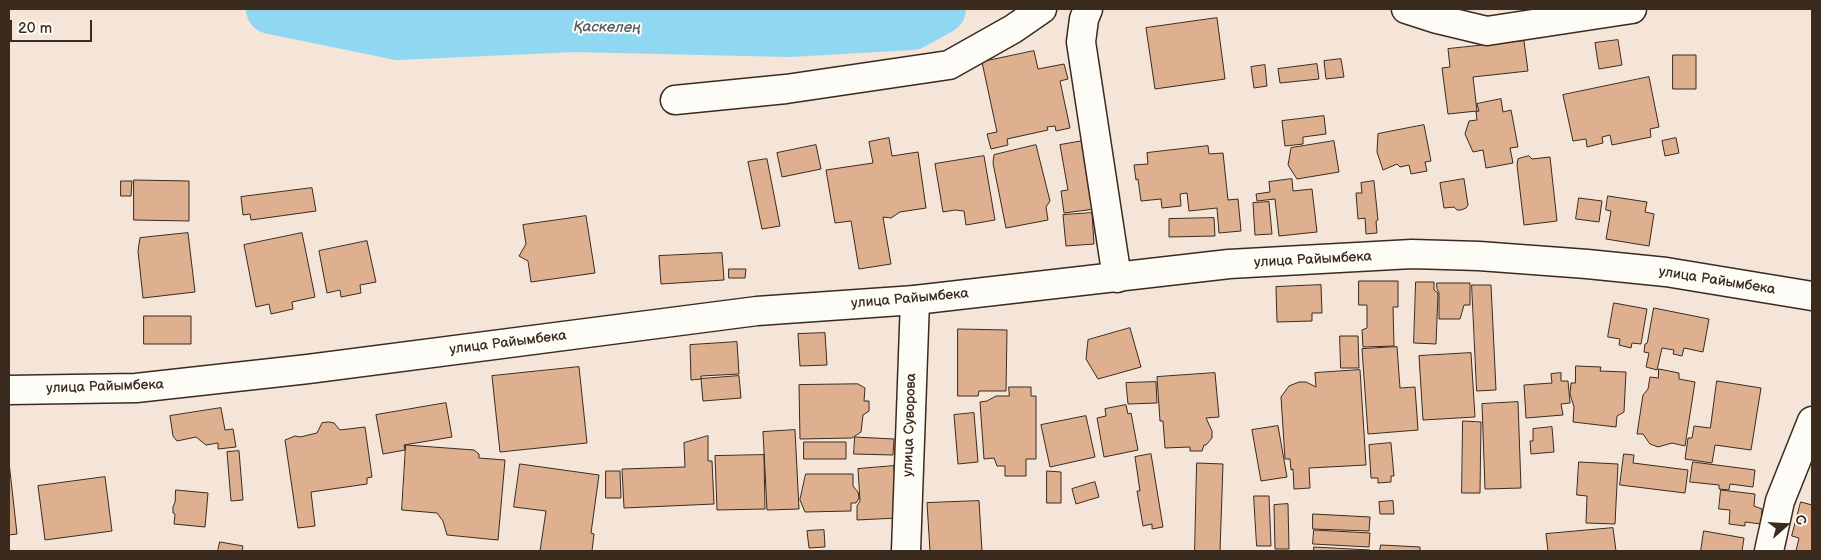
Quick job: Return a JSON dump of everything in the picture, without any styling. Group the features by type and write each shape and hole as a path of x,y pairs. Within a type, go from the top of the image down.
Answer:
{"street":[{"path":"675,100 786,89 949,65 1013,29 1042,9"},
{"path":"1088,9 1084,19 1081,42 1117,278"},
{"path":"1406,9 1437,19 1487,31 1632,9"},
{"name":"улица Райымбека","path":"9,390 145,387 299,370 757,311 915,300 1229,264 1412,254 1479,256 1666,272 1812,296"},
{"name":"улица Суворова","path":"906,551 915,300"},
{"path":"1769,551 1780,501 1812,421"}],"building":[{"path":"1217,18 1225,79 1155,89 1146,28"},
{"path":"1618,40 1622,65 1599,69 1595,43"},
{"path":"1524,41 1528,71 1473,77 1477,111 1448,114 1442,68 1450,67 1448,49"},
{"path":"1034,51 1038,69 1064,64 1068,79 1060,81 1070,128 1056,131 1055,126 1047,127 1048,130 1007,139 1008,145 991,149 987,134 997,132 982,62"},
{"path":"1673,55 1696,55 1696,89 1673,89"},
{"path":"1341,59 1344,77 1326,79 1324,61"},
{"path":"1317,64 1319,79 1280,83 1278,69"},
{"path":"1265,65 1267,86 1254,88 1251,67"},
{"path":"1649,77 1659,127 1650,129 1651,137 1612,145 1610,135 1602,137 1603,143 1587,147 1586,139 1573,141 1563,95"},
{"path":"1501,99 1503,112 1511,110 1518,147 1510,148 1513,163 1486,168 1483,150 1473,152 1465,134 1469,121 1477,120 1476,112 1479,111 1477,104"},
{"path":"1324,116 1326,134 1303,137 1303,144 1285,146 1282,121"},
{"path":"1424,125 1431,161 1425,162 1427,171 1411,174 1409,165 1400,167 1397,164 1383,170 1377,152 1378,134"},
{"path":"889,138 892,156 918,152 926,208 900,212 891,218 883,217 891,264 859,269 851,221 835,223 826,170 873,163 869,142"},
{"path":"1676,138 1679,153 1665,156 1662,141"},
{"path":"1083,141 1095,209 1064,213 1061,191 1068,190 1060,145"},
{"path":"1334,141 1339,172 1297,179 1288,165 1291,148"},
{"path":"816,145 821,169 782,177 777,153"},
{"path":"1036,145 1050,201 1046,207 1048,220 1006,228 993,163 994,155"},
{"path":"1208,146 1209,154 1223,153 1228,200 1238,199 1241,231 1219,233 1217,208 1189,211 1187,193 1180,194 1181,206 1162,208 1161,199 1141,201 1134,165 1148,164 1147,153"},
{"path":"984,156 995,220 966,225 964,211 943,212 935,164"},
{"path":"1529,156 1532,159 1550,157 1557,221 1524,225 1517,165 1518,159"},
{"path":"767,159 780,226 762,229 748,162"},
{"path":"1292,179 1293,191 1312,189 1317,232 1279,236 1275,199 1257,201 1256,194 1270,192 1269,182"},
{"path":"1464,179 1468,205 1466,208 1457,210 1454,207 1444,208 1440,183"},
{"path":"134,180 189,181 189,221 134,220"},
{"path":"121,181 132,181 131,196 121,196"},
{"path":"1374,181 1378,220 1376,221 1377,233 1366,234 1365,218 1358,219 1356,193 1362,193 1361,183"},
{"path":"312,188 316,211 251,220 250,214 243,215 241,197"},
{"path":"1608,196 1647,202 1645,212 1654,214 1649,246 1606,239 1611,211 1606,210"},
{"path":"1579,198 1602,201 1599,222 1576,219"},
{"path":"1269,202 1272,234 1255,235 1253,203"},
{"path":"1092,213 1094,244 1066,246 1063,215"},
{"path":"586,216 595,273 531,282 528,261 519,256 526,244 523,225"},
{"path":"1214,218 1215,236 1169,237 1169,219"},
{"path":"188,233 195,292 143,298 138,251 140,238"},
{"path":"302,233 315,297 292,302 293,309 271,314 269,304 256,307 244,245"},
{"path":"367,241 376,282 360,285 361,293 341,297 340,290 327,293 319,251"},
{"path":"722,253 724,280 661,284 659,256"},
{"path":"729,269 746,269 745,278 729,278"},
{"path":"1359,281 1398,281 1398,307 1393,307 1394,346 1363,347 1362,330 1367,328 1367,305 1359,305"},
{"path":"1416,282 1434,282 1434,290 1438,293 1436,344 1414,343"},
{"path":"1437,283 1470,283 1470,305 1464,305 1460,319 1439,319"},
{"path":"1321,285 1322,313 1312,313 1312,321 1277,322 1276,287"},
{"path":"1472,285 1491,285 1496,390 1477,391"},
{"path":"1614,303 1647,309 1641,344 1632,343 1631,348 1619,345 1620,339 1608,337"},
{"path":"1654,308 1709,319 1703,352 1684,348 1682,356 1673,354 1674,350 1662,348 1657,370 1646,367 1649,353 1644,352 1645,344 1647,343"},
{"path":"144,316 191,316 191,344 144,344"},
{"path":"1130,328 1141,367 1098,379 1086,359 1088,340"},
{"path":"958,329 1007,330 1006,391 979,391 978,396 958,396"},
{"path":"825,333 827,365 800,366 798,334"},
{"path":"1340,336 1358,336 1359,368 1341,368"},
{"path":"737,342 739,374 701,376 701,379 691,380 690,345"},
{"path":"1397,347 1400,388 1415,387 1418,430 1368,434 1362,349"},
{"path":"1471,353 1475,417 1423,420 1419,356"},
{"path":"1576,366 1601,367 1600,371 1626,372 1624,412 1617,416 1616,427 1573,422 1574,407 1570,394 1571,383 1575,383"},
{"path":"579,367 587,443 500,452 492,376"},
{"path":"1659,369 1679,373 1679,379 1695,382 1685,446 1672,443 1658,447 1650,444 1643,434 1637,434 1643,395 1648,389 1650,377 1658,378"},
{"path":"1360,370 1366,465 1309,468 1310,488 1294,489 1293,469 1291,470 1290,459 1285,459 1281,397 1289,386 1299,382 1306,382 1316,387 1315,373"},
{"path":"1215,373 1219,417 1206,418 1212,431 1212,438 1204,445 1202,451 1190,451 1190,447 1165,448 1163,421 1160,421 1157,377"},
{"path":"1561,373 1561,381 1568,381 1570,403 1561,404 1563,415 1526,418 1524,385 1552,383 1551,374"},
{"path":"739,376 741,398 703,401 701,379"},
{"path":"1717,381 1761,388 1751,450 1715,445 1712,463 1685,459 1688,438 1692,438 1694,426 1710,428"},
{"path":"1156,382 1157,403 1128,404 1126,383"},
{"path":"858,384 865,388 864,401 869,401 869,411 863,415 861,432 852,438 800,439 799,385"},
{"path":"1009,387 1031,387 1031,396 1036,396 1036,459 1026,459 1026,476 1005,476 1005,466 997,466 994,458 984,459 980,402 987,401 996,396 1009,396"},
{"path":"1518,402 1521,488 1485,489 1482,404"},
{"path":"446,403 452,437 404,445 405,450 383,454 376,415"},
{"path":"1126,405 1128,414 1131,413 1138,450 1104,457 1097,418 1106,416 1105,409"},
{"path":"221,408 225,430 233,429 236,447 218,449 218,443 206,445 196,437 177,441 173,436 170,416"},
{"path":"974,413 978,462 958,464 954,415"},
{"path":"1086,416 1095,457 1050,467 1041,425"},
{"path":"1463,421 1481,422 1480,493 1462,493"},
{"path":"322,423 334,423 340,430 365,427 372,477 367,478 367,484 311,492 315,526 298,528 285,440 295,436 300,437 317,433"},
{"path":"1278,426 1287,477 1261,481 1252,430"},
{"path":"1552,427 1554,452 1531,454 1530,441 1533,441 1533,429"},
{"path":"795,430 799,509 767,510 763,432"},
{"path":"708,436 708,461 712,461 714,504 624,508 622,469 685,467 684,443"},
{"path":"855,437 894,439 893,455 854,454"},
{"path":"804,442 846,442 846,459 804,459"},
{"path":"1391,443 1394,476 1391,476 1391,482 1378,483 1378,478 1371,478 1369,445"},
{"path":"406,445 474,450 479,454 479,458 505,460 498,540 447,535 443,521 437,513 402,510"},
{"path":"239,451 243,500 231,501 227,452"},
{"path":"1151,454 1163,527 1152,529 1152,524 1143,526 1137,491 1140,491 1135,457"},
{"path":"1624,454 1634,455 1633,463 1688,470 1685,493 1620,485"},
{"path":"764,455 765,509 717,510 715,456"},
{"path":"9,462 17,534 9,535"},
{"path":"1579,462 1618,464 1615,524 1586,523 1587,496 1577,495"},
{"path":"1693,462 1755,470 1753,487 1730,484 1729,490 1719,489 1719,485 1690,482"},
{"path":"1197,463 1223,464 1220,551 1195,551"},
{"path":"520,464 599,475 591,533 594,534 592,551 540,551 546,511 514,507"},
{"path":"894,466 897,518 857,520 857,506 860,501 858,469"},
{"path":"606,471 620,471 621,498 606,498"},
{"path":"1047,471 1061,472 1061,503 1047,503"},
{"path":"806,474 853,474 853,486 858,492 859,498 856,503 851,503 851,511 805,512 800,500"},
{"path":"105,477 112,531 45,540 38,486"},
{"path":"1095,482 1099,497 1076,504 1072,489"},
{"path":"176,490 208,493 205,527 174,524 175,514 173,513 173,507"},
{"path":"1721,490 1755,494 1754,506 1762,509 1761,524 1745,522 1745,526 1729,524 1730,510 1719,509"},
{"path":"1254,496 1269,496 1271,546 1257,546"},
{"path":"979,501 982,551 930,551 927,503"},
{"path":"1393,501 1394,514 1380,514 1379,502"},
{"path":"1801,502 1812,505 1812,551 1796,551 1799,538 1792,536"},
{"path":"1288,504 1289,549 1275,549 1274,505"},
{"path":"1313,514 1370,517 1369,531 1313,529"},
{"path":"1613,528 1616,551 1548,551 1546,534"},
{"path":"824,530 825,547 809,548 807,531"},
{"path":"1314,530 1370,533 1369,547 1313,544"},
{"path":"1704,531 1744,538 1742,551 1701,551"},
{"path":"220,542 243,546 242,551 218,551"},
{"path":"1381,545 1420,547 1420,551 1380,551"},
{"path":"1314,547 1370,550 1370,551 1314,551"}],"waterway":[{"name":"Қаскелең","path":"271,9 398,35 574,27 789,32 912,25 941,9"}]}
